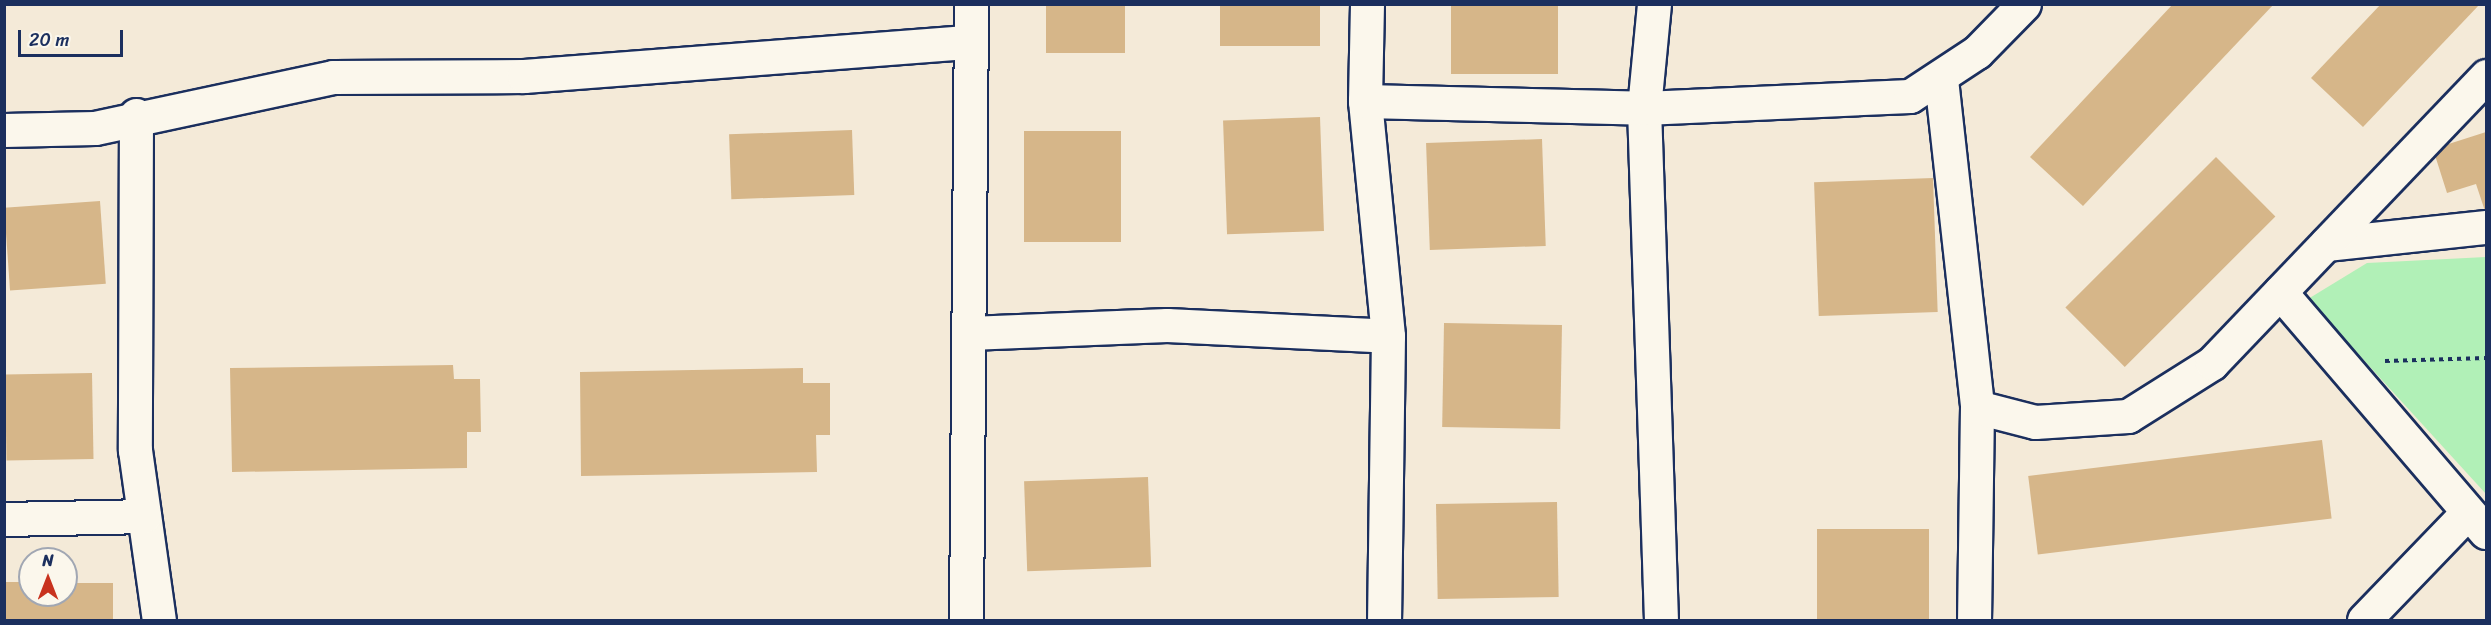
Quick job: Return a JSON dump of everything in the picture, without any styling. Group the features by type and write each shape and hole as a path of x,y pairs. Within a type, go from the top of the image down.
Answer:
{"street":[{"path":"966,621 971,4"},
{"path":"1368,4 1365,100 1388,336 1384,621"},
{"path":"1654,4 1644,108 1661,621"},
{"path":"1365,100 1644,108 1910,96 1941,79 1977,52 2024,4"},
{"path":"4,130 95,128 136,115 333,77 524,76 970,42"},
{"path":"1941,79 1977,406 1974,621"},
{"path":"1977,406 2036,422 2128,416 2212,363 2326,244 2484,89"},
{"path":"136,115 135,450 159,621"},
{"path":"2326,244 2487,227"},
{"path":"2280,292 2477,523 2364,621"},
{"path":"969,333 1167,325 1388,336"},
{"path":"4,519 144,516"}],"path":[{"path":"2339,362 2487,358"}],"green space":[{"path":"2486,257 2486,494 2308,299 2367,263"}],"building":[{"path":"1046,4 1125,4 1125,53 1046,53"},
{"path":"1220,4 1320,4 1320,46 1220,46"},
{"path":"1451,4 1558,4 1558,74 1451,74"},
{"path":"2173,4 2274,4 2083,206 2030,157"},
{"path":"2381,4 2480,4 2363,127 2311,78"},
{"path":"1320,117 1324,231 1227,234 1223,120"},
{"path":"852,130 854,195 731,199 729,134"},
{"path":"1024,131 1121,131 1121,242 1024,242"},
{"path":"2486,132 2486,214 2476,184 2447,193 2433,149"},
{"path":"1542,139 1546,246 1430,250 1426,143"},
{"path":"2216,157 2275,216 2125,367 2065,308"},
{"path":"1933,178 1938,312 1819,316 1814,182"},
{"path":"100,201 106,284 10,290 4,208"},
{"path":"1444,323 1562,325 1560,429 1442,427"},
{"path":"453,365 454,379 480,379 481,432 467,432 467,468 232,472 230,368"},
{"path":"803,368 803,383 830,383 830,435 816,435 817,472 581,476 580,372"},
{"path":"92,373 94,459 7,461 5,375"},
{"path":"2322,440 2332,518 2038,554 2028,476"},
{"path":"1148,477 1151,567 1027,571 1024,481"},
{"path":"1557,502 1559,597 1438,599 1436,504"},
{"path":"1817,529 1929,529 1929,620 1817,620"},
{"path":"4,582 18,582 18,607 78,607 78,583 113,583 113,620 4,620"}]}
